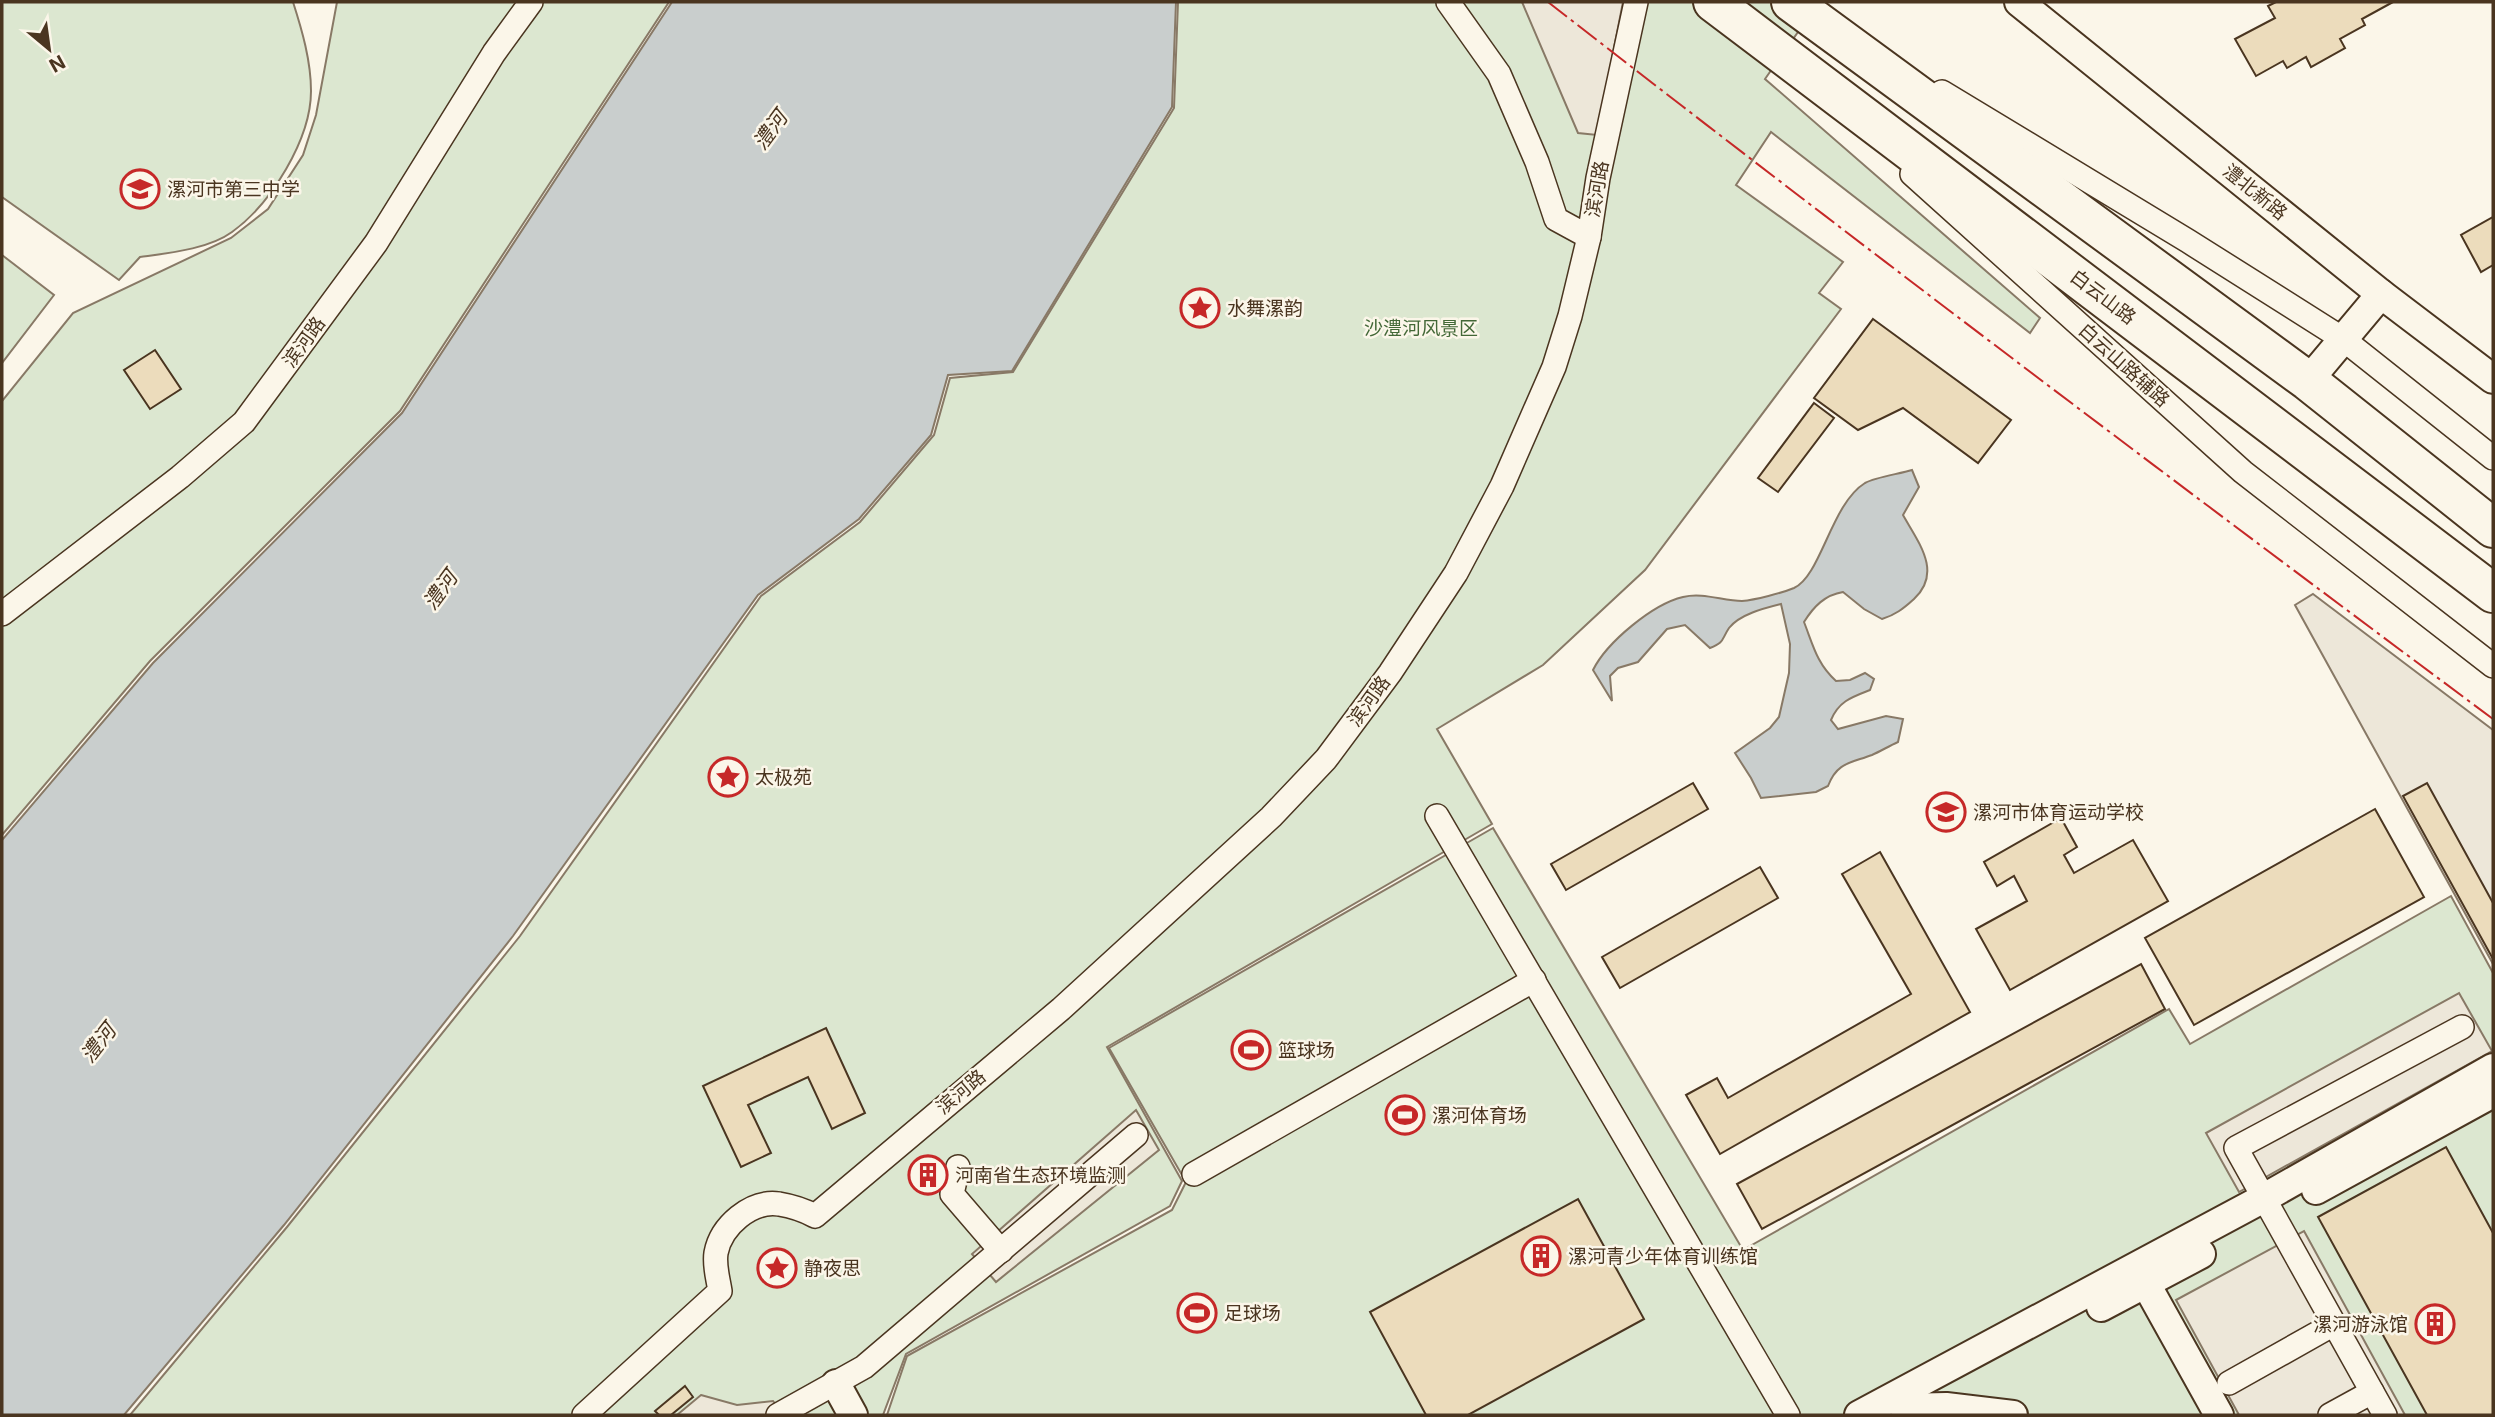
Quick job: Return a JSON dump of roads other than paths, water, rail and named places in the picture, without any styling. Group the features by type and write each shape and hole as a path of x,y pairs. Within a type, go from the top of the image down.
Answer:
{"highway":[{"name":"白云山路","path":"1713,2 2493,593"},
{"path":"1792,2 2308,381 2493,528"}],"street":[{"name":"滨河路","path":"2,614 180,477 244,422 376,243 494,53 531,2"},
{"path":"1448,2 1499,74 1537,162 1556,219 1589,237"},
{"name":"滨河路","path":"584,1415 720,1291 715,1264 717,1251 725,1232 738,1217 757,1207 777,1203 815,1216 1098,977 1271,817 1326,759 1390,673 1457,573 1502,486 1554,367 1570,316 1589,237 1598,178 1636,2"},
{"path":"1792,2 2176,234 2343,339 2493,458"},
{"name":"澧北新路","path":"2019,2 2381,294 2493,379"},
{"name":"白云山路辅路","path":"1770,45 2242,472 2493,666"},
{"path":"2308,381 2381,294"},
{"path":"1437,816 1788,1415"},
{"path":"1194,1174 1534,980"},
{"path":"2385,1415 2236,1148 2462,1027"},
{"path":"1897,1412 2146,1284 2493,1068"},
{"path":"1859,1415 2493,1093"},
{"path":"778,1415 864,1367 1136,1135"},
{"path":"958,1167 952,1194 1001,1251"},
{"path":"2146,1284 2219,1415"},
{"path":"2229,1383 2334,1324"},
{"path":"836,1384 853,1415"},
{"path":"2330,1415 2372,1392"},
{"path":"1897,1412 1945,1407 2013,1415"}],"water":[{"name":"澧河","path":"672,2 1176,2 1172,107 1012,371 948,375 931,435 859,519 758,595 513,936 284,1225 124,1415 2,1415 2,840 153,663 402,413"},
{"path":"1912,470 1919,487 1903,515 1925,557 1927,578 1922,589 1902,609 1882,619 1843,592 1837,593 1820,602 1804,622 1820,661 1836,681 1850,680 1865,673 1874,679 1870,690 1838,708 1831,720 1838,729 1886,716 1903,719 1898,742 1846,764 1836,772 1828,786 1816,792 1761,798 1735,753 1770,728 1779,717 1789,673 1790,644 1781,604 1753,612 1740,619 1729,628 1720,642 1710,648 1685,625 1667,629 1638,662 1618,668 1610,676 1612,701 1593,670 1609,648 1632,626 1658,607 1683,597 1742,601 1794,588 1812,569 1843,507 1853,493 1870,481"}],"place":[{"name":"漯河市第三中学","path":"140,189"},
{"name":"水舞漯韵","path":"1200,308"},
{"name":"太极苑","path":"728,777"},
{"name":"漯河市体育运动学校","path":"1946,812"},
{"name":"篮球场","path":"1251,1050"},
{"name":"漯河体育场","path":"1405,1115"},
{"name":"河南省生态环境监测","path":"928,1175"},
{"name":"漯河青少年体育训练馆","path":"1541,1256"},
{"name":"静夜思","path":"777,1268"},
{"name":"足球场","path":"1197,1313"},
{"name":"漯河游泳馆","path":"2435,1324"}],"park label":[{"name":"沙澧河风景区","path":"1421,328"}]}
